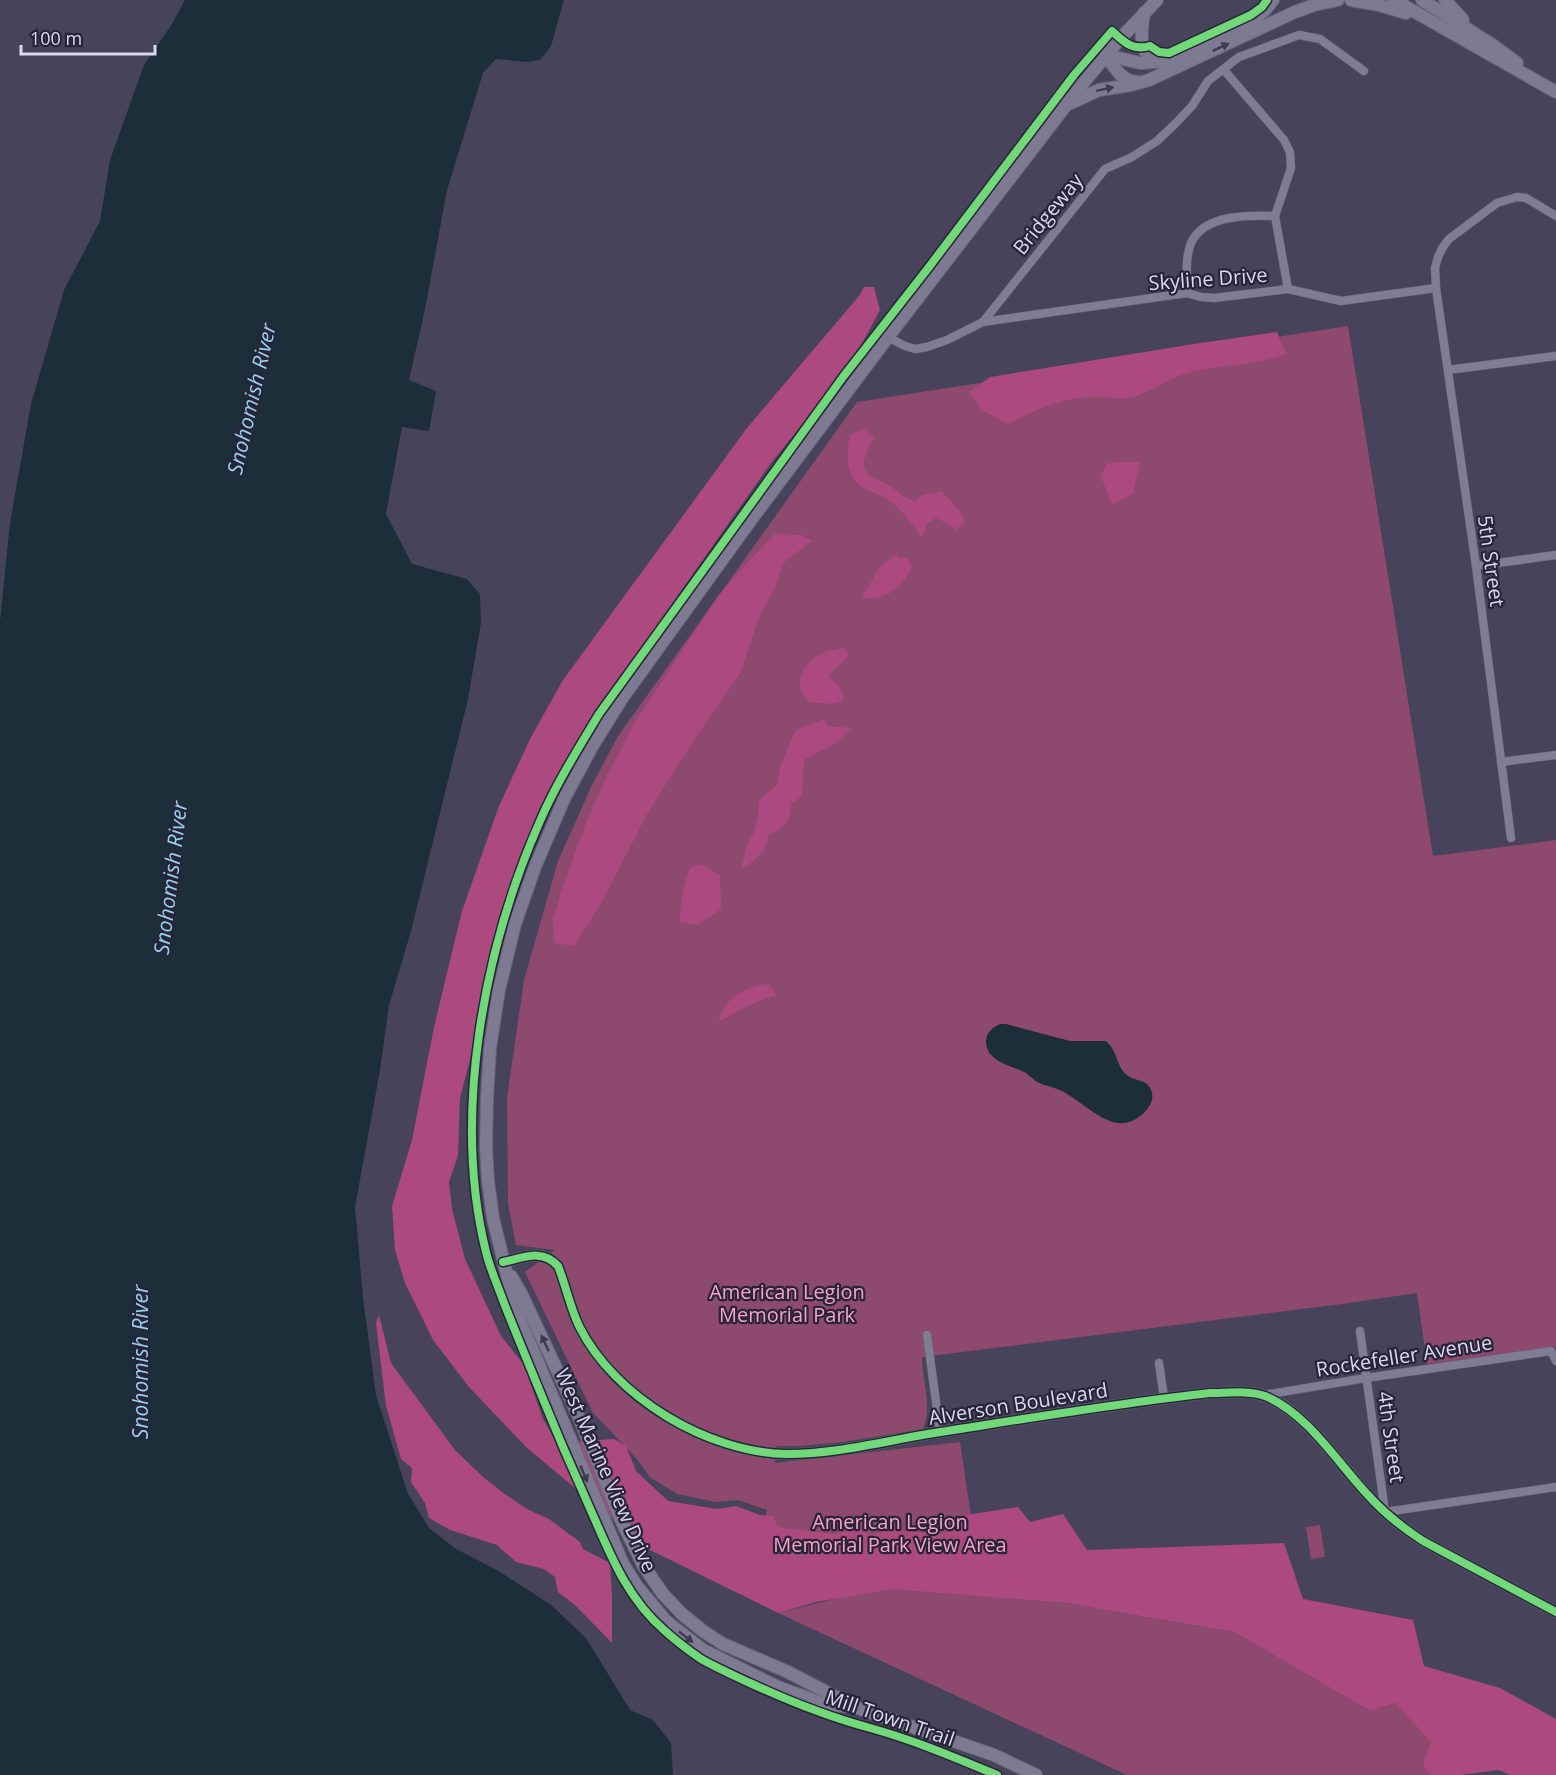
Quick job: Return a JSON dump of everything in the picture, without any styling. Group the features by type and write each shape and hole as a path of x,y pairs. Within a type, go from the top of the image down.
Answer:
{"main road":[{"name":"West Marine View Drive","path":"855,1707 827,1705 778,1687 703,1650 666,1621 651,1605 623,1563 515,1308 493,1218 488,1181 487,1118 490,1048 499,990 515,924 535,867 564,799 593,745 623,697 751,520 888,337 1065,106 1106,55 1157,0"},
{"path":"1106,55 1140,63 1167,61 1253,20 1273,0"},
{"path":"1065,106 1099,90 1149,80 1295,12 1338,0"},
{"path":"1351,0 1390,8 1430,22"},
{"path":"1394,0 1553,91"},
{"path":"1422,0 1494,46"},
{"path":"1445,0 1459,16 1494,46 1553,91"},
{"path":"1144,13 1141,35 1143,48 1153,58 1167,61"},
{"path":"1106,55 1125,79 1134,82 1149,80"},
{"name":"Alverson Boulevard","path":"503,1262 544,1255 552,1259 558,1266 579,1326 598,1356 616,1378 654,1408 688,1428 758,1451 803,1454 1164,1398 1240,1392 1263,1395 1280,1404 1309,1428 1368,1496 1405,1529 1423,1541 1556,1612"},
{"name":"West Marine View Drive","path":"503,1262 521,1293 578,1415 643,1565 663,1594 682,1614 723,1644 788,1672 855,1707 994,1755 1036,1775"}],"street":[{"name":"Bridgeway","path":"888,337 915,349 947,340 983,322 1105,169 1132,157 1156,141 1192,106 1208,81 1239,57 1299,35 1320,39 1364,70"},
{"path":"1224,70 1284,140 1290,152 1291,168 1275,216 1288,289"},
{"name":"5th Street","path":"1511,838 1476,566 1436,288 1436,268 1438,257 1449,239 1497,203 1517,197 1526,198 1556,216"},
{"path":"1187,293 1188,254 1195,236 1203,228 1217,221 1253,215 1275,216"},
{"name":"Skyline Drive","path":"983,322 1187,293 1214,298 1288,289 1341,301 1436,288"},
{"path":"1448,370 1556,356"},
{"path":"1476,566 1556,555"},
{"path":"1501,762 1556,755"},
{"name":"4th Street","path":"1360,1331 1385,1512"},
{"path":"927,1335 940,1432"},
{"name":"Rockefeller Avenue","path":"1263,1395 1551,1351 1556,1361"},
{"path":"1159,1363 1164,1398"},
{"path":"1385,1512 1556,1487"}],"green space":[{"name":"American Legion Memorial Park View Area","path":"864,287 874,287 880,310 859,349 771,463 600,706 565,762 539,813 515,872 494,942 473,1048 460,1098 458,1155 449,1182 452,1209 465,1259 501,1336 524,1365 543,1419 557,1443 614,1439 626,1446 636,1471 668,1501 717,1509 736,1506 760,1515 774,1516 777,1527 834,1534 857,1528 872,1535 888,1530 943,1534 966,1515 1018,1507 1030,1522 1063,1514 1087,1550 1284,1543 1303,1599 1413,1620 1424,1666 1500,1688 1556,1719 1556,1775 1510,1775 1498,1770 1461,1775 1431,1775 1423,1765 1431,1742 1395,1703 1370,1711 1234,1632 1065,1603 893,1589 816,1602 778,1613 648,1549 526,1447 469,1387 433,1340 405,1283 395,1250 392,1206 412,1140 434,1027 462,911 499,806 531,737 563,680 747,428 859,296"},
{"path":"1348,326 1433,856 1556,840 1556,1347 1427,1364 1417,1293 922,1357 927,1402 923,1429 843,1442 776,1446 775,1463 960,1442 983,1596 1065,1603 1234,1632 1370,1711 1395,1703 1432,1742 1424,1765 1431,1775 1127,1775 778,1613 834,1599 758,1551 767,1510 738,1500 716,1502 677,1494 650,1477 636,1458 593,1413 525,1272 555,1250 516,1245 508,1204 507,1098 524,980 558,861 591,787 618,736 857,402"},
{"path":"1277,332 1286,354 1262,361 1187,373 1143,394 1130,397 1086,397 1055,403 1008,424 982,410 969,392 990,377"},
{"path":"864,429 874,438 865,458 867,473 915,501 922,495 941,491 960,511 965,521 956,530 936,518 928,523 922,538 897,507 856,482 848,463 850,435"},
{"path":"1140,462 1133,493 1112,505 1101,476 1106,464"},
{"path":"775,534 802,535 812,541 783,563 776,586 759,617 741,672 647,814 603,900 574,946 554,943 553,920 562,889 586,823 633,725 719,595"},
{"path":"896,555 899,559 907,557 912,567 904,581 889,594 867,599 862,595 878,569"},
{"path":"844,647 848,653 829,678 840,687 843,701 832,704 809,702 801,688 800,680 805,667 817,656"},
{"path":"824,719 827,726 851,728 835,744 805,759 802,796 791,804 785,824 769,835 763,853 741,870 747,845 754,832 759,800 777,785 781,764 796,730"},
{"path":"701,864 720,875 721,909 698,925 680,922 682,895 690,868"},
{"path":"769,984 776,995 747,1006 718,1022 726,1005 734,996 751,988"},
{"path":"379,1315 391,1363 455,1450 506,1495 529,1510 549,1519 580,1542 583,1549 610,1563 612,1643 576,1606 558,1592 555,1577 544,1569 516,1562 497,1545 450,1530 429,1518 425,1503 411,1482 412,1468 401,1459 386,1406 376,1323"},
{"path":"1320,1525 1325,1557 1311,1559 1306,1527"}],"water":[{"name":"Snohomish River","path":"185,0 564,0 551,46 540,60 528,62 496,59 483,73 447,190 409,380 436,391 429,431 402,427 386,514 412,564 467,579 480,594 481,623 468,699 411,931 389,1005 380,1070 355,1207 363,1298 376,1395 408,1494 430,1529 456,1549 497,1570 551,1605 586,1638 630,1710 653,1720 671,1743 673,1775 0,1775 0,621 10,523 31,404 64,290 100,221 110,160 144,65 172,24"},
{"path":"1000,1024 1070,1041 1106,1041 1113,1049 1124,1072 1148,1085 1152,1092 1150,1105 1145,1112 1132,1121 1118,1123 1097,1114 1062,1091 1037,1082 1026,1073 1000,1062 990,1053 986,1040 991,1030"}],"cycle path":[{"name":"Mill Town Trail","path":"997,1775 919,1744 839,1719 765,1690 701,1659 668,1634 641,1606 609,1551 563,1447 511,1321 488,1258 476,1199 472,1145 473,1089 479,1033 489,977 503,923 520,870 546,807 560,780 599,714 843,377 1074,75 1112,31 1133,46 1150,46 1159,52 1169,53 1251,15 1267,0"},
{"path":"503,1262 532,1256 552,1260 558,1266 579,1326 595,1352 615,1376 666,1416 696,1432 726,1444 757,1451 787,1454 825,1452 1041,1416 1210,1393 1245,1392 1265,1396 1280,1404 1308,1426 1373,1501 1408,1531 1556,1612"}],"park label":[{"name":"American Legion Memorial Park","path":"787,1304"}]}
